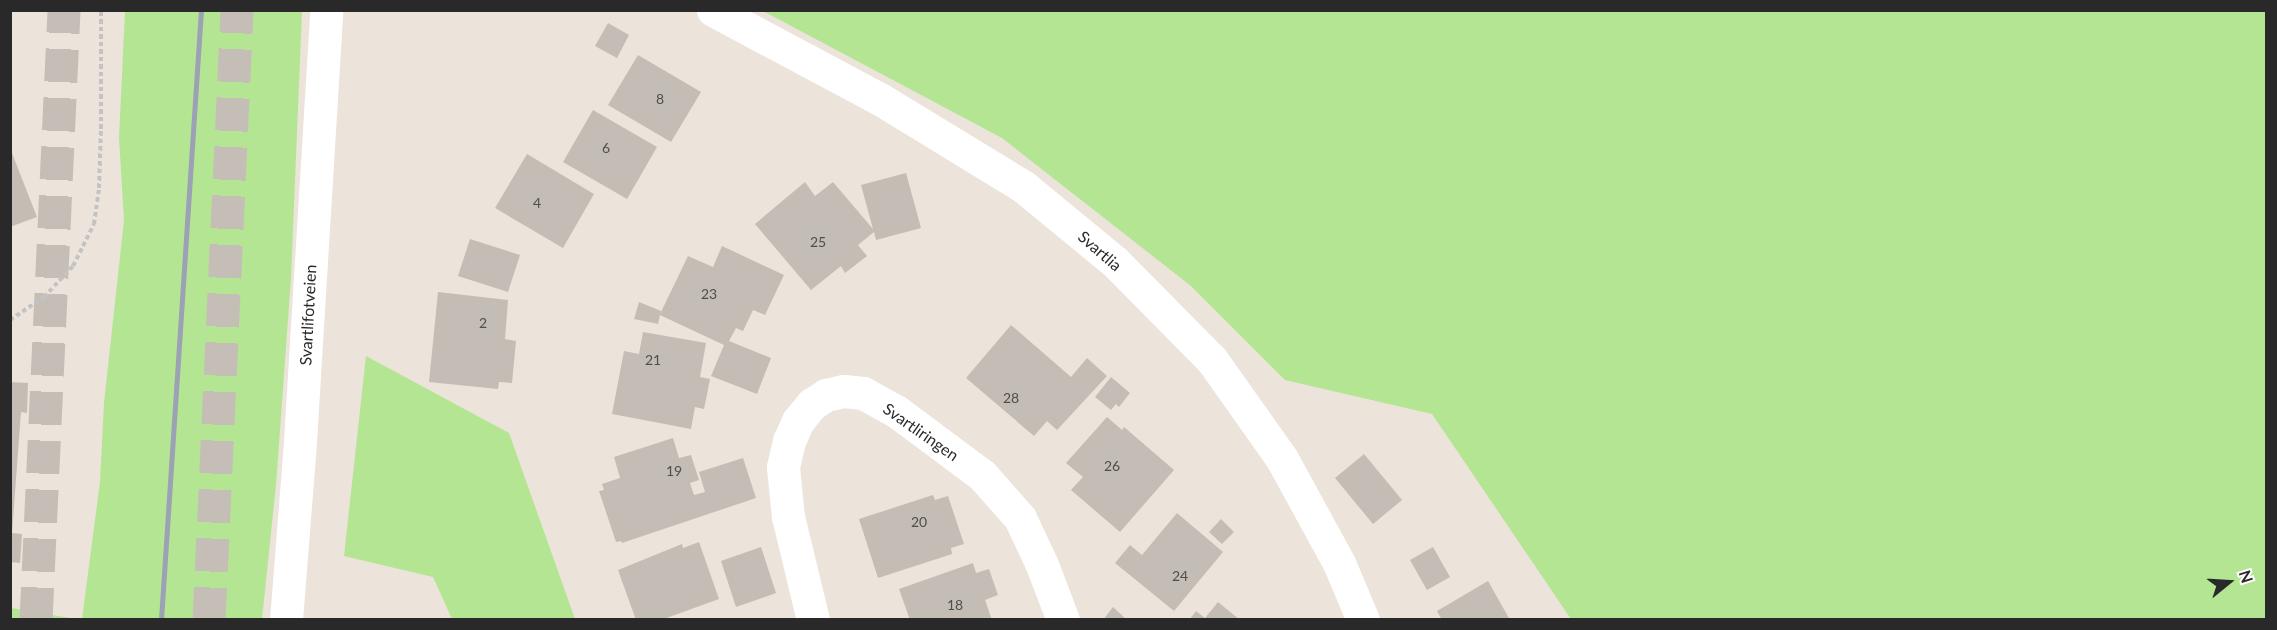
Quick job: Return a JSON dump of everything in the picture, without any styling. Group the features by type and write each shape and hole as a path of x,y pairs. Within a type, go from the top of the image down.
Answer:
{"street":[{"name":"Svartlifotveien","path":"286,620 300,441 326,10"},
{"name":"Svartlia","path":"713,10 880,99 1024,187 1115,262 1212,360 1282,459 1339,563 1363,620"},
{"name":"Svartliringen","path":"813,620 788,517 783,467 789,441 798,421 812,404 826,395 844,391 863,393 896,411 982,475 1020,518 1042,565 1063,620"}],"path":[{"path":"10,320 44,297 73,266 94,224 99,188 101,141 101,10"}],"green space":[{"path":"125,11 302,11 291,278 276,485 262,619 82,619 100,482 104,403 124,220 119,138"},
{"path":"763,11 2266,11 2266,619 1571,619 1432,414 1285,380 1191,286 1002,138"},
{"path":"366,356 509,433 575,619 452,619 433,577 344,556"},
{"path":"11,608 76,619 11,619"}],"building":[{"path":"608,23 629,35 617,58 595,46"},
{"path":"638,55 701,92 671,142 608,105"},
{"path":"593,110 657,147 627,199 563,162"},
{"path":"10,148 37,217 10,227"},
{"path":"527,154 594,194 563,248 495,208"},
{"path":"906,173 921,228 876,240 874,232 858,245 867,256 845,273 841,266 811,290 755,224 805,182 815,196 833,182 873,229 861,185"},
{"path":"470,239 520,255 508,292 458,276"},
{"path":"722,246 784,275 765,315 753,310 743,331 736,328 729,341 771,358 757,394 711,376 724,345 660,315 658,324 634,319 639,302 661,311 660,314 688,256 713,267"},
{"path":"438,292 508,300 505,339 516,341 512,383 499,382 498,389 429,382"},
{"path":"1011,325 1071,377 1087,358 1107,376 1057,430 1047,421 1034,436 966,378"},
{"path":"643,332 706,343 700,377 710,379 704,409 695,407 691,429 612,414 624,351 639,354"},
{"path":"1111,377 1130,393 1119,407 1116,404 1111,410 1095,397"},
{"path":"10,382 28,383 27,413 21,412 12,533 22,534 20,563 10,562"},
{"path":"1107,417 1122,430 1124,427 1174,470 1120,532 1071,490 1083,477 1066,463"},
{"path":"673,438 679,458 691,455 699,480 690,483 694,495 705,492 699,472 743,458 756,498 622,543 621,541 616,542 599,491 604,490 602,484 620,478 614,457"},
{"path":"1364,454 1402,500 1373,524 1335,478"},
{"path":"933,495 935,500 948,496 964,544 951,548 952,554 878,578 859,519"},
{"path":"1177,513 1223,552 1174,611 1115,563 1130,545 1142,555"},
{"path":"1221,519 1234,532 1222,544 1209,532"},
{"path":"699,542 719,599 661,620 636,620 618,570 682,544 683,548"},
{"path":"761,547 776,593 736,607 721,561"},
{"path":"1433,547 1450,577 1427,590 1410,560"},
{"path":"973,563 976,573 989,569 998,595 985,600 992,620 910,620 899,589"},
{"path":"1488,581 1510,620 1442,620 1437,611"},
{"path":"1218,602 1240,620 1189,620 1196,611 1205,618"},
{"path":"1113,607 1127,620 1103,620"}],"tunnel":[{"path":"36,620 64,10"},
{"path":"209,620 237,10"}],"railway":[{"path":"161,620 201,10"}]}
